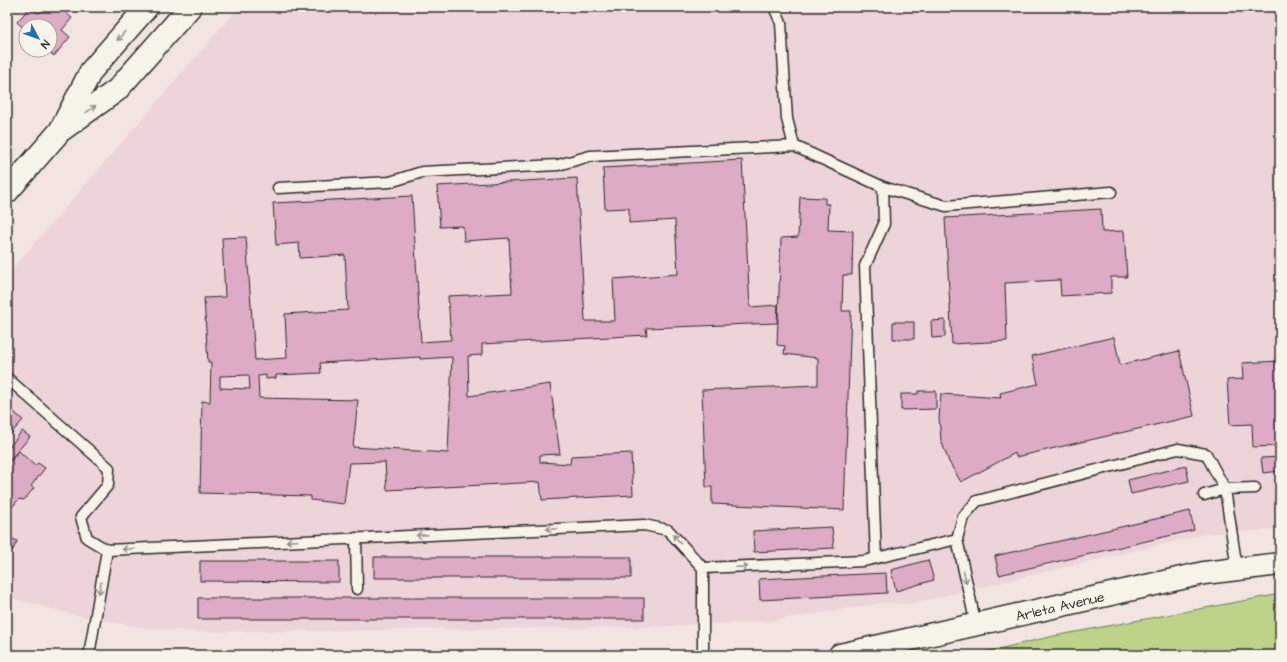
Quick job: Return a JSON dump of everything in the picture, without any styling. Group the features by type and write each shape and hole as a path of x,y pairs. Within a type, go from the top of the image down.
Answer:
{"main road":[{"path":"60,132 91,71 147,7"},
{"path":"7,192 60,132 117,90 190,7"},
{"name":"Arleta Avenue","path":"840,655 1204,573 1280,564"}],"lane":[{"path":"774,7 781,23 787,119 794,146"},
{"path":"278,188 390,182 422,172 558,165 590,156 794,146 883,187 946,206 1111,192"},
{"path":"876,558 865,266 884,224 883,187"},
{"path":"7,378 109,468 108,485 81,517 87,538 107,550 644,525 668,530 703,568 703,655"},
{"path":"976,625 957,539 962,518 977,501 1178,449 1206,454 1225,489 1236,569"},
{"path":"1204,495 1225,489 1255,488"},
{"path":"356,538 357,589"},
{"path":"703,568 864,561 957,539"},
{"path":"89,655 107,550"}],"shaded area":[{"path":"239,7 1280,7 1280,529 1206,534 910,604 883,603 769,621 654,627 198,632 140,627 71,614 7,597 7,275"}],"green space":[{"path":"1280,594 1280,655 972,655 1054,636"}],"building":[{"path":"30,7 38,13 46,7 59,7 72,18 62,30 70,37 58,51 58,18 20,18"},
{"path":"742,160 750,307 778,305 777,323 646,328 647,335 482,344 482,355 468,356 469,396 550,384 560,454 540,455 540,462 570,464 571,456 631,453 633,495 542,500 540,482 387,490 385,462 349,463 344,504 311,500 311,496 200,493 202,401 210,402 211,362 208,362 204,298 225,297 222,238 246,237 255,360 287,358 285,314 348,310 345,255 300,258 299,243 276,245 273,203 412,196 421,342 451,340 448,296 512,293 509,238 464,241 463,226 440,227 437,186 577,178 585,321 615,321 613,279 678,274 675,220 629,223 629,208 605,209 603,168","holes":["420,357 420,359 452,357 448,453 353,447 358,400 259,398 258,376 266,375 266,379 276,378 276,375 321,373 320,363","249,375 250,389 220,388 220,376"]},
{"path":"800,197 825,198 825,204 829,204 828,230 853,231 852,275 843,275 842,311 851,311 844,510 712,504 712,487 706,487 702,390 818,385 818,358 784,354 785,346 777,345 781,238 798,237"},
{"path":"1101,209 1102,232 1124,231 1127,277 1111,277 1111,293 1061,296 1060,280 1005,283 1007,341 952,344 945,218"},
{"path":"945,320 945,337 932,338 931,321"},
{"path":"893,322 914,322 914,339 893,339"},
{"path":"1114,337 1120,365 1179,351 1194,416 1016,457 1015,453 961,482 949,462 941,440 939,418 941,394 1001,398 1000,393 1038,384 1032,356"},
{"path":"1280,361 1280,446 1253,447 1252,424 1230,425 1227,380 1243,379 1242,363"},
{"path":"918,391 936,391 936,409 901,410 901,394 918,394"},
{"path":"7,406 23,420 7,438"},
{"path":"22,431 30,437 7,463 7,450"},
{"path":"19,451 35,466 38,463 45,468 31,486 34,488 24,500 19,499 7,513 7,465"},
{"path":"1280,457 1280,471 1263,473 1261,458"},
{"path":"1186,466 1189,481 1131,494 1128,480"},
{"path":"1190,511 1194,530 999,575 995,556"},
{"path":"832,527 834,548 754,552 753,531"},
{"path":"7,536 17,541 13,550 7,547"},
{"path":"374,557 631,557 631,578 374,578"},
{"path":"928,560 934,580 896,591 891,570"},
{"path":"200,561 339,561 339,582 200,581"},
{"path":"886,573 887,593 760,600 759,579"},
{"path":"198,598 644,598 644,619 198,619"}]}
